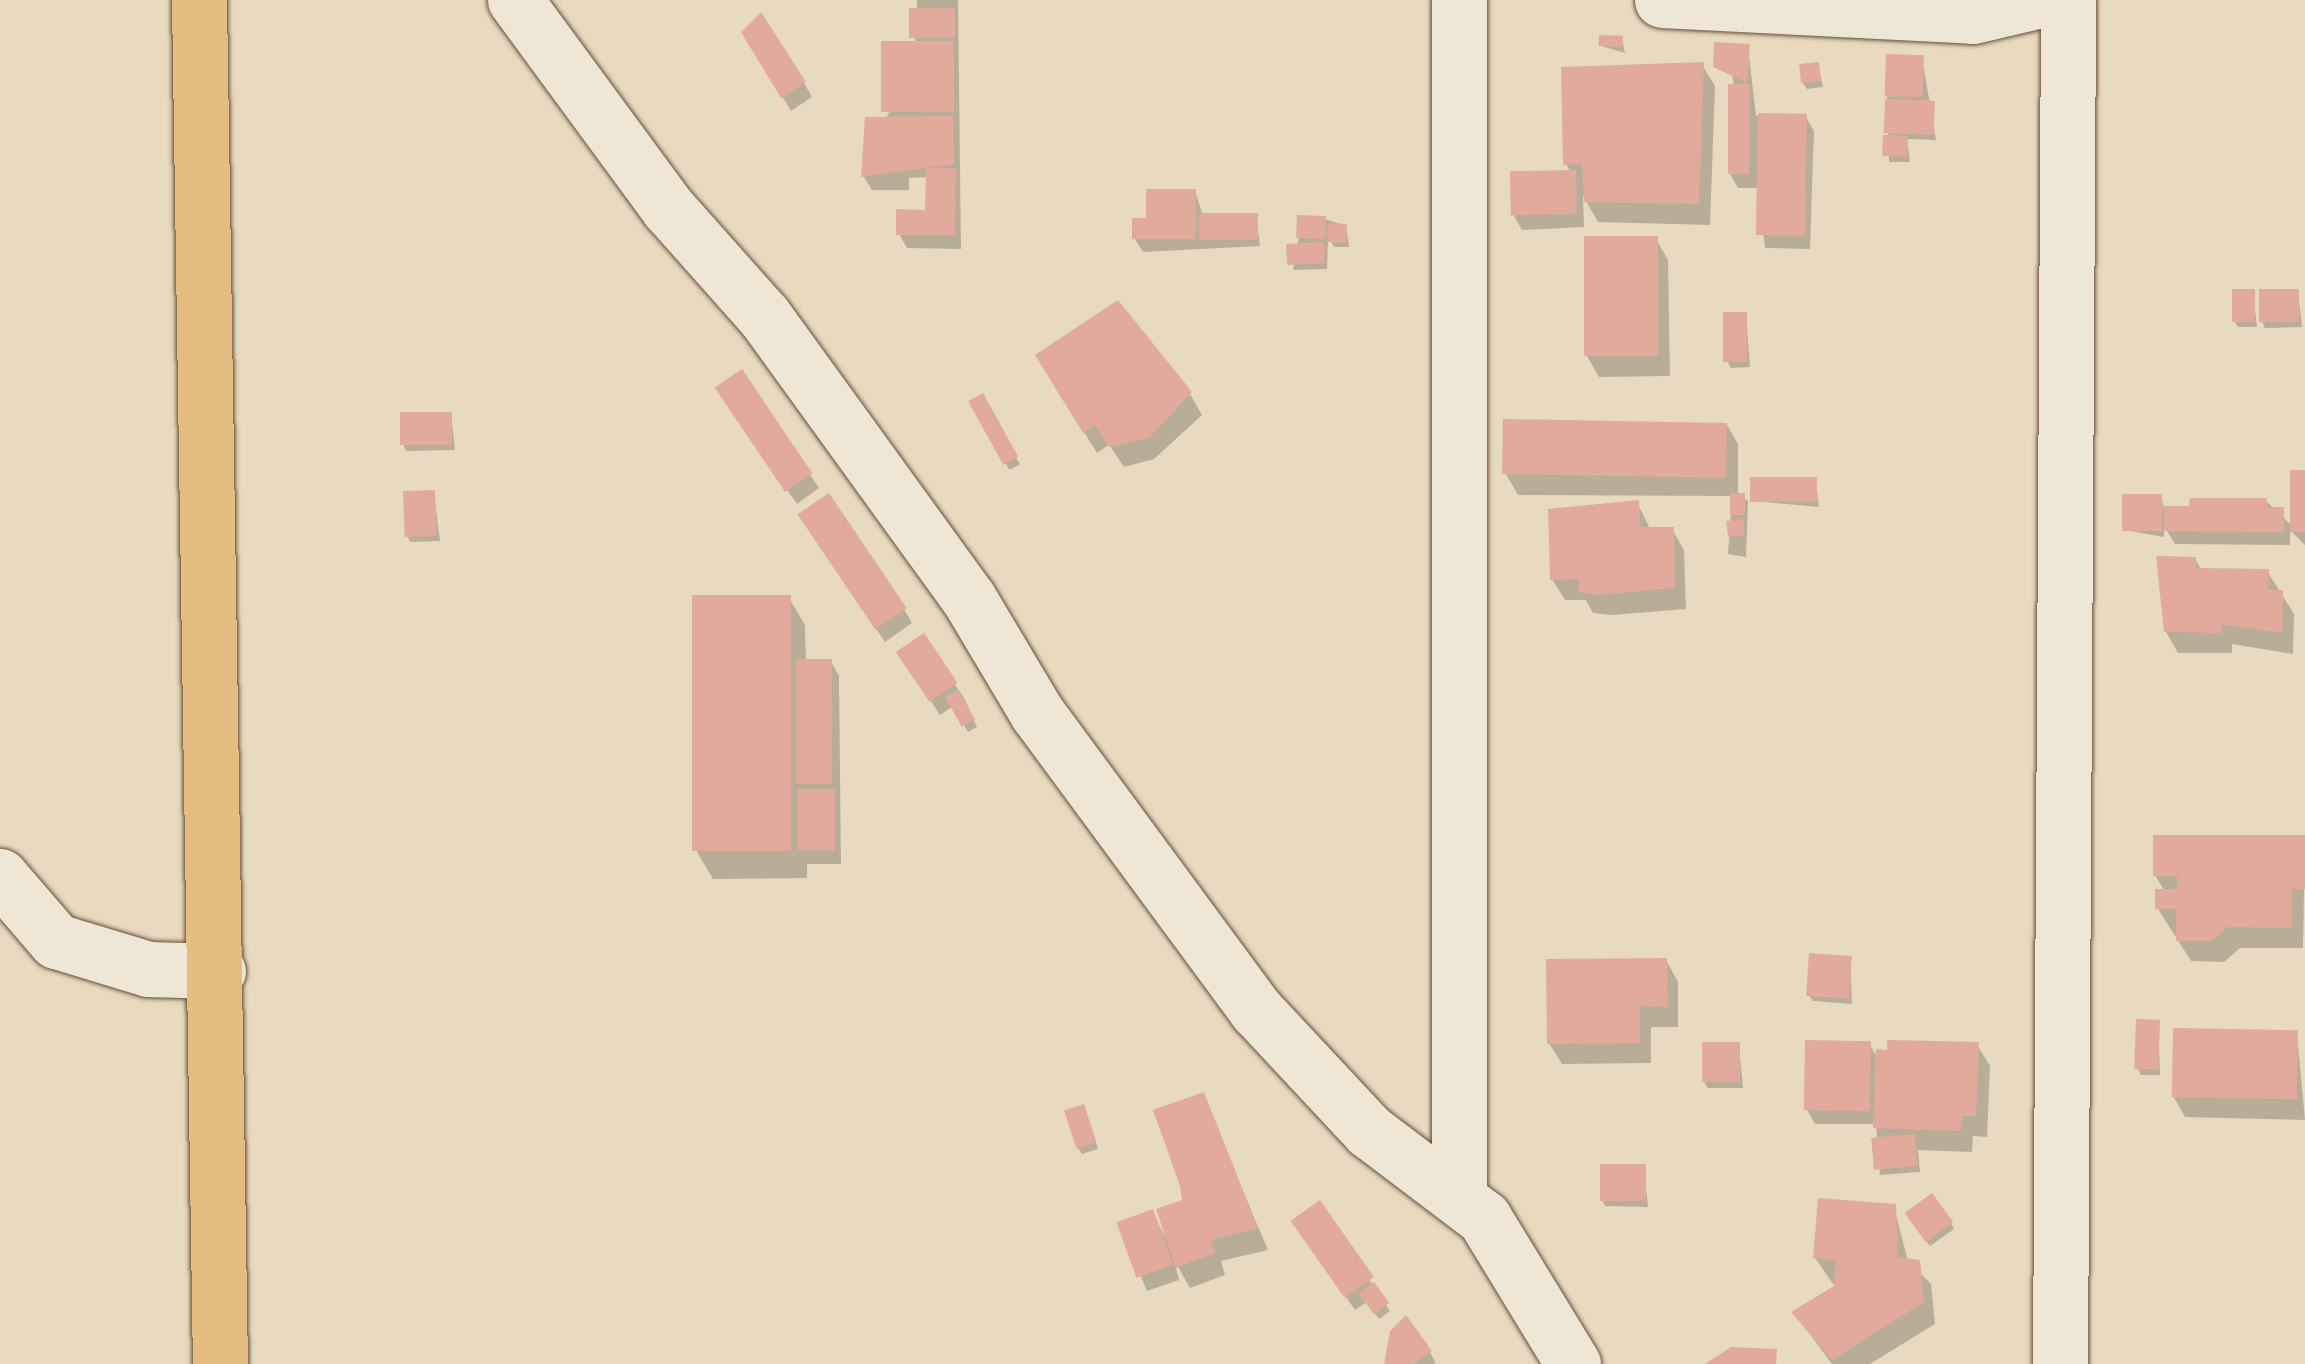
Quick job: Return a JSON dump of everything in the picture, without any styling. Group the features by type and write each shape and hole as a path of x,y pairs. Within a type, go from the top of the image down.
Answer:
{"main road":[{"path":"199,0 218,971 220,1364"}],"street":[{"path":"515,0 668,208 764,316 969,599 1037,713 1257,1011 1369,1131 1459,1198 1532,1287 1573,1364"},
{"path":"1459,0 1459,1198"},
{"path":"1662,0 1973,16 2041,0"},
{"path":"2060,1364 2068,0"},
{"path":"0,876 56,941 148,968 218,971"}],"building":[{"path":"909,8 955,8 955,38 909,38"},
{"path":"761,12 806,82 781,98 741,32"},
{"path":"1599,35 1623,36 1623,47 1599,46"},
{"path":"881,41 954,41 954,112 881,112"},
{"path":"1714,42 1750,44 1747,83 1713,67"},
{"path":"1886,54 1924,55 1923,97 1885,96"},
{"path":"1704,62 1699,204 1584,202 1582,164 1563,165 1561,67"},
{"path":"1819,62 1821,81 1801,83 1799,64"},
{"path":"1728,84 1749,84 1749,174 1728,174"},
{"path":"1885,99 1935,101 1934,135 1884,133"},
{"path":"1758,113 1807,114 1805,236 1756,235"},
{"path":"953,116 954,164 861,177 865,117"},
{"path":"1883,135 1908,136 1907,157 1882,156"},
{"path":"926,168 956,168 955,235 896,235 896,209 925,210"},
{"path":"1576,170 1577,214 1511,215 1510,171"},
{"path":"1146,189 1196,189 1196,239 1132,239 1132,218 1146,218"},
{"path":"1199,213 1258,213 1258,240 1199,240"},
{"path":"1297,215 1326,216 1325,239 1296,238"},
{"path":"1328,223 1347,224 1346,243 1327,242"},
{"path":"1584,236 1658,236 1658,356 1584,356"},
{"path":"1324,242 1325,263 1287,265 1286,244"},
{"path":"2232,289 2255,289 2255,322 2232,322"},
{"path":"2259,289 2299,289 2299,322 2259,322"},
{"path":"1118,300 1192,392 1149,438 1109,447 1095,425 1083,433 1035,355"},
{"path":"1723,312 1747,312 1747,362 1723,362"},
{"path":"742,369 812,473 785,492 715,387"},
{"path":"983,393 1018,457 1004,465 968,401"},
{"path":"400,412 452,412 452,445 400,445"},
{"path":"1503,419 1727,423 1726,478 1502,474"},
{"path":"2290,470 2305,470 2305,532 2290,532"},
{"path":"1750,477 1817,477 1817,502 1750,502"},
{"path":"435,490 437,536 405,537 403,491"},
{"path":"829,493 907,608 875,629 797,514"},
{"path":"1730,493 1745,493 1745,515 1730,515"},
{"path":"2122,494 2162,494 2162,531 2122,531"},
{"path":"2190,498 2267,498 2267,507 2284,507 2284,532 2164,531 2164,506 2189,506"},
{"path":"1639,500 1640,527 1674,527 1675,588 1599,595 1578,592 1578,579 1550,580 1548,509"},
{"path":"1743,519 1745,535 1728,537 1726,521"},
{"path":"2156,556 2196,557 2196,568 2269,569 2268,590 2283,590 2282,633 2221,624 2221,633 2164,632"},
{"path":"692,595 791,595 791,851 692,851"},
{"path":"924,633 958,683 929,702 896,652"},
{"path":"796,659 832,659 832,784 796,784"},
{"path":"958,690 975,719 962,727 945,698"},
{"path":"798,789 835,789 835,850 798,850"},
{"path":"2153,835 2305,835 2305,889 2292,889 2292,928 2227,927 2212,941 2176,941 2176,909 2155,909 2155,889 2177,889 2177,876 2153,876"},
{"path":"1809,953 1852,956 1849,999 1806,996"},
{"path":"1667,958 1668,1007 1640,1006 1640,1043 1547,1044 1546,959"},
{"path":"2136,1019 2160,1020 2158,1070 2134,1069"},
{"path":"2173,1028 2298,1030 2297,1099 2172,1097"},
{"path":"1805,1040 1871,1041 1870,1111 1804,1110"},
{"path":"1887,1040 1979,1042 1976,1116 1962,1116 1961,1131 1873,1128 1876,1049 1887,1050"},
{"path":"1702,1042 1740,1042 1740,1082 1702,1082"},
{"path":"1204,1092 1258,1228 1211,1240 1215,1253 1176,1268 1156,1209 1182,1200 1180,1186 1153,1110"},
{"path":"1084,1104 1096,1142 1076,1149 1064,1110"},
{"path":"1915,1134 1918,1166 1874,1170 1871,1138"},
{"path":"1600,1164 1646,1164 1646,1201 1600,1201"},
{"path":"1932,1193 1953,1222 1926,1242 1904,1213"},
{"path":"1818,1198 1896,1204 1898,1257 1920,1260 1924,1302 1832,1360 1791,1312 1834,1286 1836,1260 1813,1258"},
{"path":"1320,1200 1374,1277 1344,1298 1291,1221"},
{"path":"1153,1209 1173,1264 1137,1278 1116,1222"},
{"path":"1374,1282 1389,1303 1374,1314 1359,1293"},
{"path":"1406,1315 1432,1351 1413,1364 1384,1364 1390,1331"},
{"path":"1731,1347 1777,1349 1776,1364 1705,1364"}]}
